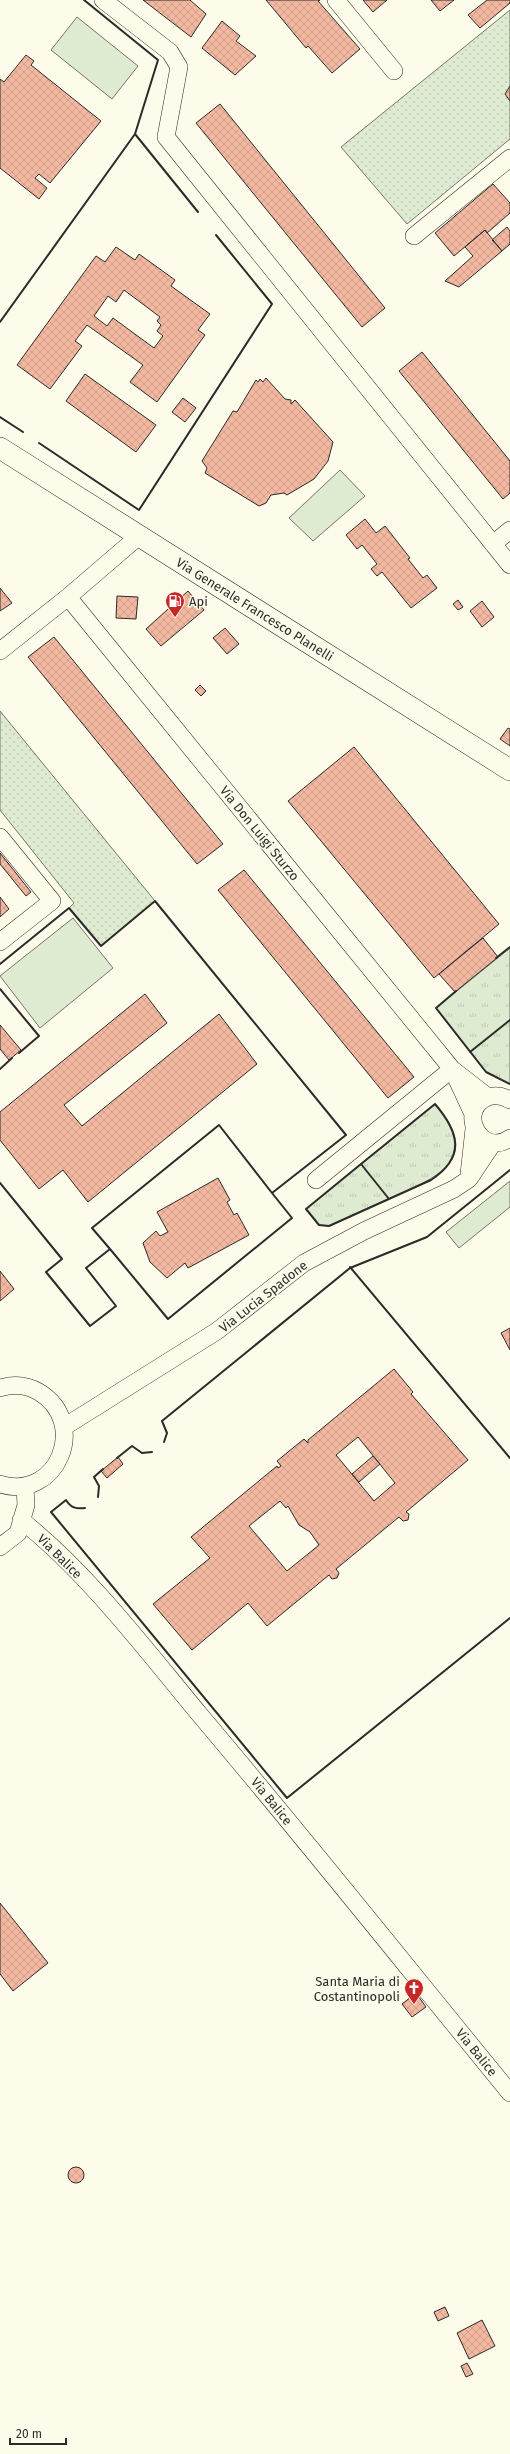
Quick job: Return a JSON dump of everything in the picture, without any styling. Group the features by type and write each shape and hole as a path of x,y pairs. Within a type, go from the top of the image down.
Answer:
{"street":[{"path":"103,0 170,52 179,67 166,137 510,565"},
{"path":"336,0 394,71"},
{"path":"414,236 510,158"},
{"name":"Via Generale Francesco Planelli","path":"0,448 510,770"},
{"path":"493,544 510,530"},
{"path":"0,651 68,597 139,536"},
{"name":"Via Don Luigi Sturzo","path":"68,597 452,1069"},
{"path":"0,837 52,901 0,942"},
{"path":"452,1069 488,1097"},
{"path":"452,1069 482,1138 493,1143 510,1138"},
{"path":"316,1180 452,1069"},
{"path":"469,1179 474,1121 481,1101 488,1097 499,1096 510,1100"},
{"path":"469,1179 493,1143"},
{"name":"Via Lucia Spadone","path":"64,1427 217,1331 304,1263 364,1231 439,1197 469,1179"},
{"path":"0,1484 17,1486 28,1485 48,1474 61,1456 64,1445 64,1427 59,1413 45,1396 24,1387 2,1385"},
{"path":"0,1547 18,1533 26,1505 25,1488"},
{"name":"Via Balice","path":"21,1520 83,1579 240,1761 510,2093"}],"green space":[{"path":"510,10 510,139 407,224 341,147"},
{"path":"77,17 138,66 112,99 51,50"},
{"path":"340,470 365,496 313,541 289,518"},
{"path":"0,711 155,901 101,946 69,908 74,903 0,810"},
{"path":"73,918 113,968 40,1028 0,976"},
{"path":"510,948 510,1084 486,1072 436,1008"},
{"path":"435,1104 448,1122 455,1138 455,1151 450,1162 441,1172 412,1188 329,1226 319,1225 306,1209"},
{"path":"510,1181 510,1207 459,1248 446,1232"}],"building":[{"path":"143,0 190,0 206,14 191,37"},
{"path":"266,0 320,0 318,1 360,49 332,73 308,46 306,48"},
{"path":"363,0 387,0 373,12"},
{"path":"431,0 454,0 440,11"},
{"path":"487,0 510,0 510,3 480,28 468,15"},
{"path":"222,21 240,36 236,41 256,56 235,75 202,48"},
{"path":"26,55 34,61 31,65 101,121 50,183 39,174 35,178 47,188 39,199 0,168 0,79 4,82"},
{"path":"510,86 510,101 505,94"},
{"path":"220,104 385,308 362,327 196,123"},
{"path":"493,184 510,203 510,213 487,233 485,230 454,256 435,233"},
{"path":"507,227 510,231 510,244 502,251 492,240"},
{"path":"485,230 502,251 459,287 445,281 473,256 465,247"},
{"path":"116,247 135,260 139,254 175,280 171,286 210,314 198,330 205,335 157,402 130,382 143,365 87,325 75,341 82,346 50,389 17,365 96,256 105,262","holes":["124,290 160,317 157,321 161,325 157,331 163,336 154,348 113,318 107,326 94,316 108,296 116,302"]},
{"path":"422,352 510,461 510,493 503,499 399,371"},
{"path":"85,374 156,425 136,452 66,401"},
{"path":"266,378 285,399 291,400 291,404 295,400 333,442 328,461 314,479 287,495 284,493 271,495 266,503 259,506 205,473 207,468 202,461 233,411 237,412 256,380 258,382 260,379 263,382"},
{"path":"183,398 196,408 185,422 172,412"},
{"path":"365,519 376,533 385,526 410,558 408,559 423,578 427,575 437,588 411,608 382,572 377,576 371,569 377,564 362,545 357,549 346,535"},
{"path":"0,588 12,603 0,611"},
{"path":"188,591 204,610 161,646 146,629"},
{"path":"117,596 138,597 136,619 116,618"},
{"path":"458,600 463,607 458,610 453,604"},
{"path":"482,601 494,617 482,627 470,611"},
{"path":"225,628 239,644 227,654 213,638"},
{"path":"54,637 223,844 197,864 28,657"},
{"path":"200,685 206,691 201,696 195,690"},
{"path":"508,728 510,729 510,746 500,739"},
{"path":"354,747 499,924 434,978 288,801"},
{"path":"0,853 31,892 26,896 0,864"},
{"path":"244,870 414,1077 388,1098 218,890"},
{"path":"0,897 9,909 0,917"},
{"path":"483,938 498,957 455,992 439,974"},
{"path":"145,994 167,1023 64,1105 82,1126 219,1014 257,1064 88,1202 63,1170 39,1189 0,1140 0,1112"},
{"path":"0,1025 21,1050 9,1060 0,1049"},
{"path":"218,1178 230,1200 227,1202 234,1215 237,1213 249,1235 188,1268 185,1263 167,1278 150,1262 143,1243 156,1231 160,1236 168,1232 157,1212"},
{"path":"0,1271 14,1289 0,1301"},
{"path":"510,1328 510,1350 501,1333"},
{"path":"394,1369 413,1392 411,1394 468,1460 406,1512 409,1514 408,1520 403,1521 399,1517 336,1569 339,1573 337,1578 332,1579 329,1575 267,1626 248,1603 192,1650 153,1604 210,1558 191,1537 277,1466 278,1468 281,1466 277,1461 304,1439 308,1443 308,1440","holes":["358,1437 395,1483 374,1501 336,1455","280,1501 286,1508 288,1506 299,1525 310,1532 319,1545 287,1571 249,1526"]},
{"path":"373,1456 380,1464 359,1482 352,1474"},
{"path":"118,1457 123,1464 107,1478 101,1471"},
{"path":"0,1903 48,1963 13,1991 0,1974"},
{"name":"Santa Maria di Costantinopoli","path":"416,1993 426,2007 412,2017 402,2004"},
{"path":"73,2167 79,2167 84,2172 82,2181 79,2183 73,2183 68,2178 68,2172"},
{"path":"445,2307 449,2316 438,2321 434,2312"},
{"path":"482,2320 495,2346 469,2359 457,2333"},
{"path":"467,2363 473,2374 466,2377 461,2366"}],"wall":[{"path":"0,322 135,134 158,60 84,0"},
{"path":"135,134 198,212"},
{"path":"39,443 139,510 272,304 216,235"},
{"path":"0,417 23,432"},
{"path":"0,964 69,908 101,946 155,901 346,1135 272,1193 219,1125 92,1228 110,1249 86,1268 116,1306 90,1326 46,1272 62,1259 0,1183"},
{"path":"496,958 510,947"},
{"path":"0,989 39,1036 19,1053"},
{"path":"456,991 436,1008 486,1072 510,1084"},
{"path":"470,1052 510,1020"},
{"path":"0,1069 12,1058"},
{"path":"361,1164 306,1209 319,1225 329,1226 431,1180 442,1171 450,1162 454,1153 454,1134 443,1114 435,1104 361,1164 389,1199"},
{"path":"164,1442 167,1433 162,1421 350,1268 427,1237 510,1170"},
{"path":"110,1249 168,1319 292,1218 272,1193"},
{"path":"350,1267 510,1458"},
{"path":"117,1458 132,1446 142,1453 152,1452"},
{"path":"98,1497 99,1486 94,1477 103,1469"},
{"path":"85,1508 74,1507 66,1500 51,1512 287,1798 510,1618"}],"place":[{"name":"Api","path":"175,618"},
{"name":"Santa Maria di Costantinopoli","path":"414,2005"}]}
